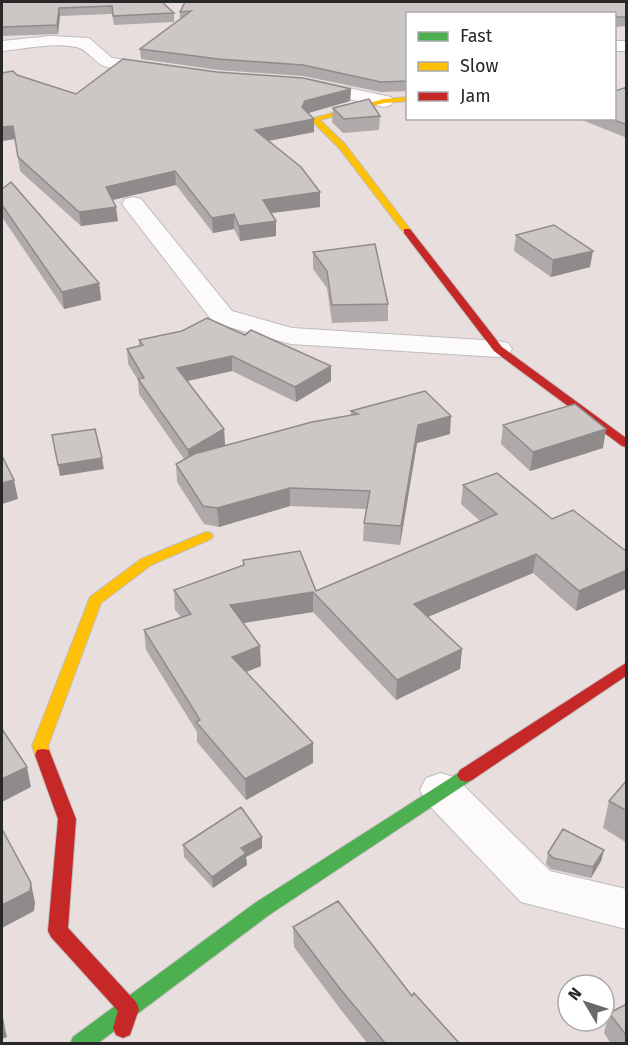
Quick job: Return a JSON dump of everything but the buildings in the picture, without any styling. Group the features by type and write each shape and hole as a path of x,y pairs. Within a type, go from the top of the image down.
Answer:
{"street":[{"path":"2,46 51,41 83,42 107,62 175,72"},
{"path":"293,82 384,101"},
{"path":"406,99 384,101 314,119 342,146 498,349 627,443"},
{"path":"133,204 223,317 291,336 498,349"},
{"path":"129,1008 58,931 67,819 40,746 95,600 146,562 206,536"},
{"path":"80,1044 262,909 627,669"},
{"path":"441,790 537,888 627,909"},
{"path":"118,1044 129,1008"}],"traffic: fast":[{"path":"80,1044 262,909 466,775"}],"traffic: slow":[{"path":"406,99 384,101 314,119 342,146 407,231"},
{"path":"43,755 40,746 95,600 146,562 206,536"}],"traffic: jam":[{"path":"407,231 498,349 626,443"},
{"path":"466,775 626,669"},
{"path":"43,755 67,819 58,931 129,1009 123,1028"}]}
